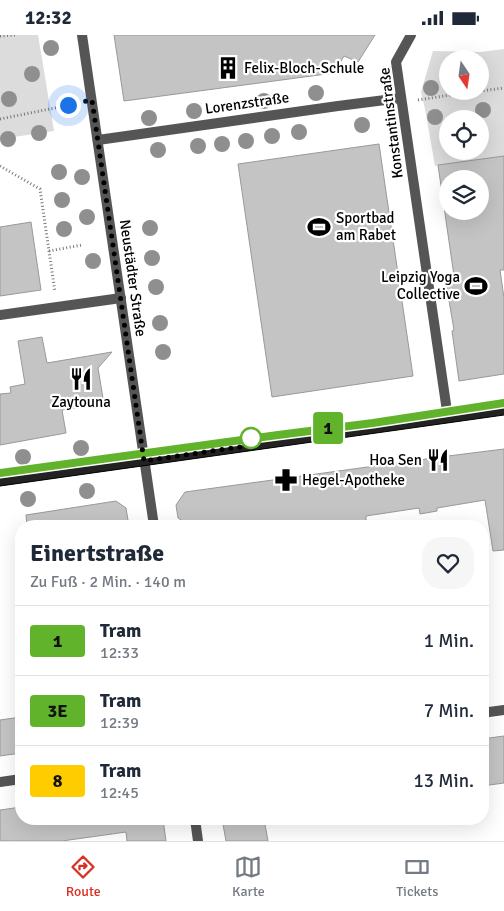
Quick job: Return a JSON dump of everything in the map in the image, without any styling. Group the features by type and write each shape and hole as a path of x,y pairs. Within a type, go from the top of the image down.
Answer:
{"main road":[{"path":"0,481 504,411"}],"street":[{"name":"Neustädter Straße","path":"82,35 153,520"},
{"name":"Konstantinstraße","path":"411,35 396,62 448,418"},
{"name":"Lorenzstraße","path":"98,140 338,106 401,100"},
{"path":"0,315 121,298"},
{"path":"489,712 504,710"},
{"path":"0,782 15,780"},
{"path":"196,825 198,841"}],"path":[{"path":"0,36 16,35"},
{"path":"489,89 504,87"},
{"path":"401,100 439,96"},
{"path":"0,119 92,100"},
{"path":"0,165 40,189 56,307"},
{"path":"49,251 82,245"}],"shaded area":[{"path":"0,35 38,35 54,131 0,139"},
{"path":"504,49 504,156 489,158 489,110 439,110 439,160 476,160 435,166 421,92 433,51 439,51 439,100 489,100 489,51"}],"building":[{"name":"Felix-Bloch-Schule","path":"114,35 375,35 358,62 344,56 334,73 124,101"},
{"name":"Sportbad am Rabet","path":"379,144 413,376 272,397 238,164"},
{"path":"504,156 504,270 500,270 504,298 504,374 459,381 452,331 454,330 445,277 454,276 446,220 489,220 489,170 439,170 439,172 438,165 489,160 489,158"},
{"path":"31,222 41,290 0,296 0,227"},
{"path":"42,337 47,363 112,352 98,368 103,398 98,404 62,410 66,433 0,445 0,394 11,393 10,387 25,384 18,341"},
{"path":"504,449 504,550 493,551 485,500 437,508 437,511 420,514 419,508 366,516 366,520 181,520 178,518 176,505 185,492"},
{"path":"116,501 126,508 128,520 26,520 26,515"},
{"path":"15,718 15,754 0,756 0,720"},
{"path":"504,736 504,783 489,785 489,738"},
{"path":"15,808 15,825 164,825 166,841 127,841 126,832 62,841 0,841 0,810"},
{"path":"223,825 265,825 268,841 226,841"}],"tram line":[{"path":"0,473 373,423 504,403"},
{"name":"1","path":"0,473 373,423 504,403"},
{"path":"0,486 504,415"}],"place":[{"name":"Felix-Bloch-Schule","path":"228,68"},
{"name":"Sportbad am Rabet","path":"319,227"},
{"name":"Leipzig Yoga Collective","path":"476,286"},
{"name":"Zaytouna","path":"81,379"},
{"name":"Hoa Sen","path":"438,460"},
{"name":"Hegel-Apotheke","path":"286,480"}],"route":[{"path":"68,105 92,100 144,461 253,445 251,438"}]}
